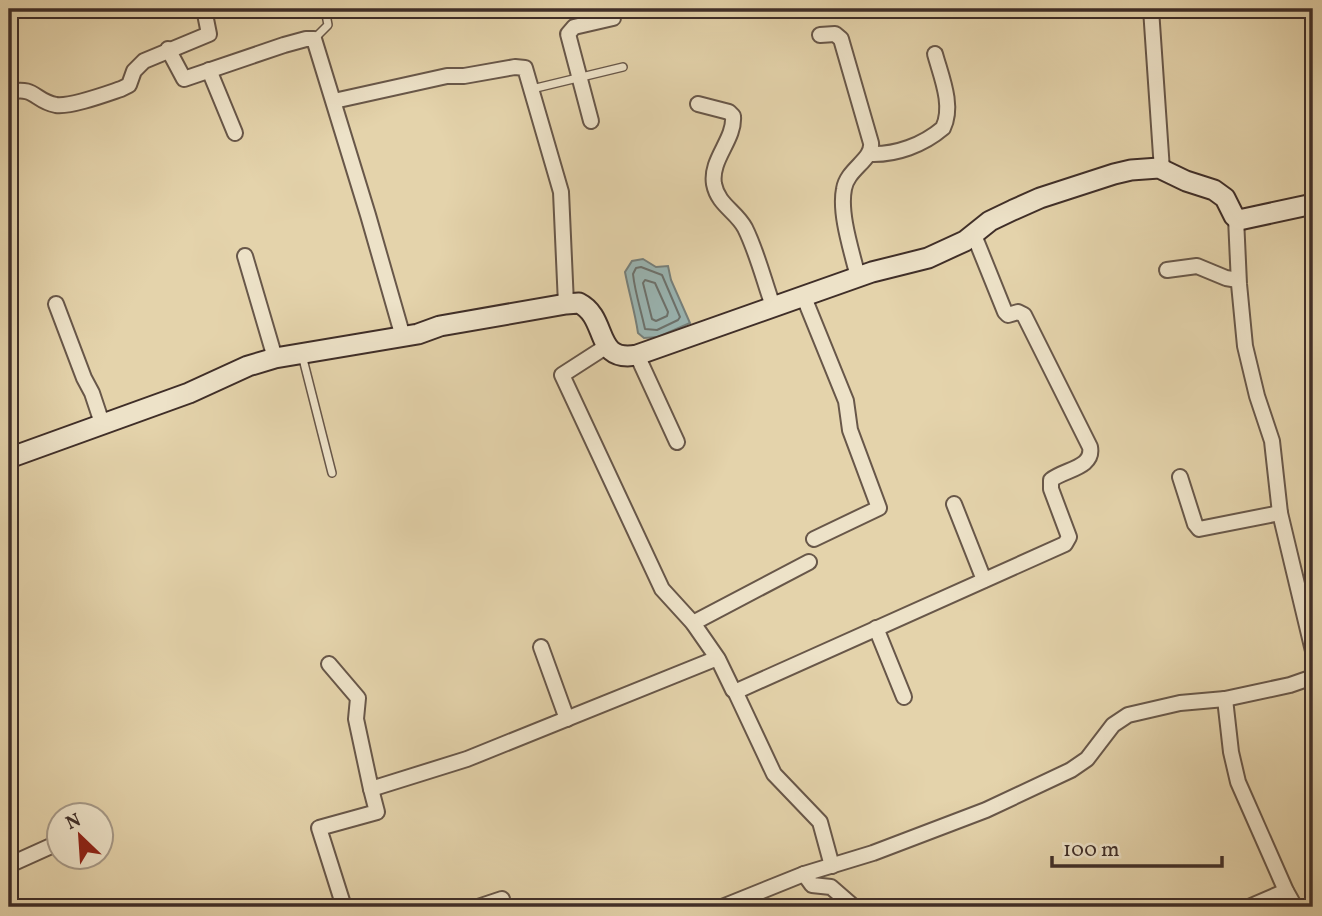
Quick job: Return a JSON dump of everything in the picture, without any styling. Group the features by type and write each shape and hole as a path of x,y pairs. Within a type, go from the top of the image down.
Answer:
{"main road":[{"path":"9,458 103,426 189,393 248,366 275,358 402,337 440,326 566,304 579,303 584,306 597,323 613,354 636,355 803,295 948,251 990,221 1040,198 1131,170 1161,170 1214,190 1225,198 1238,220 1313,204"}],"street":[{"path":"9,92 26,89 54,104 65,105 126,87 137,65 168,49 209,34 204,9"},
{"path":"591,121 568,34 574,27 613,18 612,9"},
{"path":"1152,9 1161,170"},
{"path":"820,35 839,35 843,41 872,149 847,178 844,189 845,218 858,277"},
{"path":"168,49 182,79 306,39 314,39 402,337"},
{"path":"870,154 893,153 908,148 943,128 947,104 935,54"},
{"path":"334,101 447,76 464,76 519,67 527,70 561,192 566,304"},
{"path":"209,70 235,133"},
{"path":"698,104 729,112 733,117 731,129 716,163 714,184 723,205 746,229 773,306"},
{"path":"1236,218 1238,281 1245,346 1257,396 1272,440 1280,513 1313,651"},
{"path":"735,691 1068,540 1051,489 1051,480 1087,461 1091,455 1088,440 1024,314 1018,312 1009,315 1005,312 974,235"},
{"path":"245,256 275,358"},
{"path":"1167,270 1197,266 1238,281"},
{"path":"803,295 846,401 850,430 879,508 814,539"},
{"path":"56,304 103,426"},
{"path":"607,346 562,375 663,589 693,623 718,659 774,774 820,822 832,866"},
{"path":"636,355 677,442"},
{"path":"1180,477 1199,529 1280,513"},
{"path":"954,504 984,580"},
{"path":"693,623 809,562"},
{"path":"876,628 904,697"},
{"path":"541,647 567,719"},
{"path":"371,789 467,759 718,659"},
{"path":"330,664 358,698 357,731 377,812 318,828 344,907"},
{"path":"722,907 804,874 873,853 986,810 1071,770 1087,760 1113,725 1128,715 1180,703 1224,699 1290,685 1313,677"},
{"path":"1224,699 1230,752 1238,782 1295,907"},
{"path":"9,865 46,848"},
{"path":"804,874 812,885 831,887 854,907"},
{"path":"1250,907 1286,891"},
{"path":"478,907 502,900"}],"lane":[{"path":"314,39 328,24 325,9"},
{"path":"532,89 623,67"},
{"path":"302,355 332,473"}],"water":[{"path":"643,259 656,267 668,266 671,280 690,323 658,337 644,338 638,333 625,272 632,261"}]}
